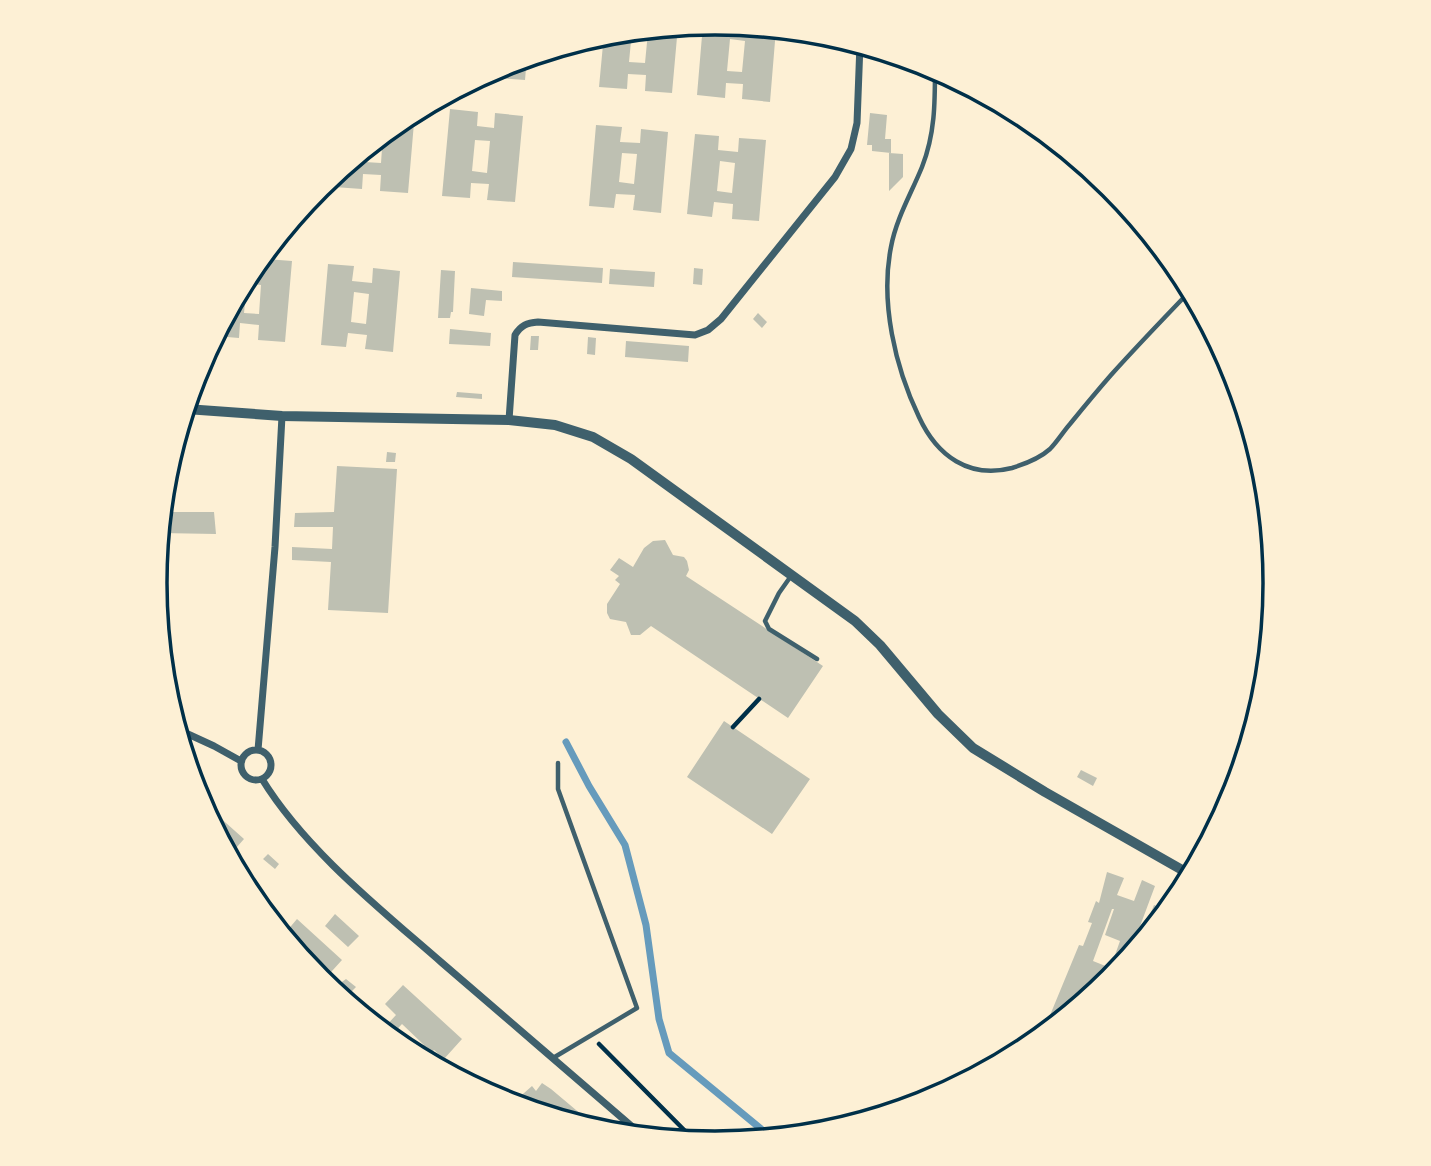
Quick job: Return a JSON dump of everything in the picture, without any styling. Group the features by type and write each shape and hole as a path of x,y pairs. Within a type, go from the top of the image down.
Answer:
{"street":[{"path":"509,420 515,335 520,327 528,323 695,335 708,330 721,319 835,177 851,149 858,122 860,55"},
{"path":"196,410 282,416 509,420 555,425 593,437 631,459 855,621 880,645 938,714 974,748 1045,792 1182,869"},
{"path":"258,750 282,416"},
{"path":"189,735 241,761"},
{"path":"258,750 264,752 271,762 270,772 257,781 248,778 241,771 241,761 246,753 258,750"},
{"path":"262,779 301,831 377,906 628,1123"}],"lane":[{"path":"935,82 935,114 931,139 891,246 888,281 890,324 909,396 925,429 944,453 971,470 996,472 1027,463 1050,449 1125,360 1183,298"},
{"path":"791,575 765,621 769,629 817,659"},
{"path":"553,1058 637,1008 558,789 558,763"}],"path":[{"path":"733,727 759,699"},
{"path":"591,1036 684,1130"}],"building":[{"path":"702,35 775,39 770,102 742,99 743,84 726,83 725,98 697,95","holes":["730,39 745,41 742,72 727,71"]},
{"path":"677,36 672,93 645,91 646,75 628,74 627,89 599,87 603,47 631,42 629,62 645,63 647,40"},
{"path":"526,69 525,80 503,78"},
{"path":"450,109 478,112 477,126 494,128 495,113 523,116 515,202 487,200 489,184 471,183 470,198 442,196","holes":["475,140 490,141 487,173 472,171"]},
{"path":"870,113 887,115 885,139 891,139 891,153 872,151 872,145 867,145"},
{"path":"414,125 408,193 380,191 381,175 363,174 362,189 337,187 365,162 381,163 382,148"},
{"path":"596,125 622,127 620,142 640,143 641,129 668,132 661,213 633,210 635,195 616,194 614,208 589,206","holes":["622,153 637,154 634,184 619,182"]},
{"path":"695,134 719,136 718,150 738,152 739,138 766,140 759,221 732,219 733,204 714,202 712,217 687,214","holes":["720,161 735,163 732,193 717,191"]},
{"path":"889,153 903,154 903,177 889,191"},
{"path":"274,260 292,261 285,342 258,340 259,325 240,323 239,338 226,337 245,303 244,313 259,314 261,285 257,284 260,279"},
{"path":"513,262 603,268 602,283 512,277"},
{"path":"328,264 354,266 352,281 372,283 373,268 400,271 393,352 365,349 367,335 348,333 346,347 321,345","holes":["354,292 369,294 366,324 351,322"]},
{"path":"694,268 703,269 702,285 693,284"},
{"path":"610,269 655,272 654,287 609,284"},
{"path":"441,270 455,271 453,312 450,318 438,318"},
{"path":"471,288 502,291 502,301 486,300 484,316 469,314"},
{"path":"758,313 767,322 762,328 753,319"},
{"path":"450,329 491,333 490,346 449,344"},
{"path":"531,336 539,336 538,350 530,350"},
{"path":"588,337 596,338 595,355 587,354"},
{"path":"626,341 689,346 688,362 625,357"},
{"path":"457,392 482,394 482,399 456,397"},
{"path":"387,452 396,453 395,462 386,462"},
{"path":"337,466 397,469 388,613 328,610 331,562 292,560 292,547 332,549 333,527 294,527 295,513 334,512"},
{"path":"172,512 214,512 216,534 170,533"},
{"path":"665,540 673,555 684,557 687,561 689,570 686,576 823,666 788,718 651,626 640,635 631,635 626,622 610,619 607,604 620,584 615,580 619,576 610,570 619,558 633,567 644,548 653,541"},
{"path":"724,721 810,779 772,834 687,777"},
{"path":"1081,770 1097,778 1093,786 1077,777"},
{"path":"221,818 244,839 236,848"},
{"path":"268,854 279,864 275,869 263,859"},
{"path":"1107,872 1124,878 1117,895 1134,901 1142,880 1155,886 1138,932 1114,959 1120,941 1105,935 1112,909 1093,961 1106,966 1049,1018 1079,945 1083,946 1092,923 1088,922 1096,901 1099,903"},
{"path":"335,914 359,936 348,947 325,926"},
{"path":"297,919 342,960 331,973 290,928"},
{"path":"346,979 356,987 351,992 341,983"},
{"path":"403,985 462,1039 444,1059 434,1050 432,1052 423,1046 402,1024 397,1029 389,1023 396,1015 385,1004"},
{"path":"542,1083 580,1113 522,1095 532,1086 536,1091"}],"waterway":[{"path":"566,742 625,845 646,925 659,1019 669,1053 761,1129"}]}
